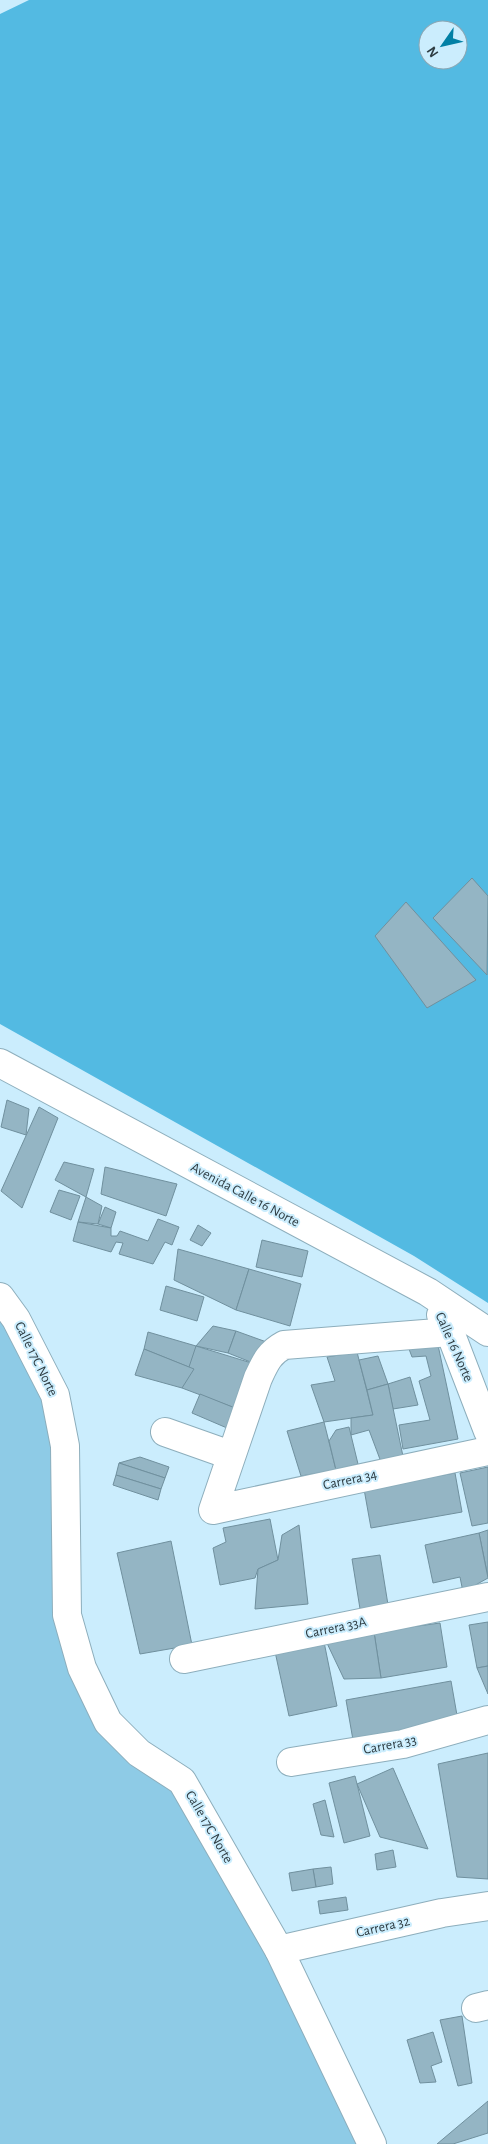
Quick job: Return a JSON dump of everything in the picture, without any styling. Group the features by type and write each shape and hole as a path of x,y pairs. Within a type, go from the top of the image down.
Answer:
{"street":[{"name":"Avenida Calle 16 Norte","path":"0,1063 428,1292 488,1332"},
{"name":"Calle 16 Norte","path":"428,1292 450,1332 488,1431"},
{"name":"Calle 17C Norte","path":"0,1297 16,1319 55,1395 64,1446 67,1615 82,1668 108,1722 139,1753 182,1781 279,1950 372,2144"},
{"path":"164,1432 230,1455 258,1378 266,1359 274,1350 284,1345 450,1332"},
{"name":"Carrera 34","path":"230,1455 213,1510 488,1451"},
{"name":"Carrera 33A","path":"184,1659 488,1597"},
{"name":"Carrera 33","path":"291,1762 403,1744 488,1720"},
{"name":"Carrera 32","path":"279,1950 442,1913 488,1906"}],"shaded area":[{"path":"29,0 488,0 488,1303 414,1256 0,1024 0,14"},
{"path":"0,1297 56,1397 76,1672 182,1781 372,2144 0,2144"}],"building":[{"path":"472,878 488,896 487,975 433,918"},
{"path":"406,902 476,980 427,1008 375,936"},
{"path":"7,1100 29,1109 26,1135 1,1127"},
{"path":"39,1107 58,1118 22,1208 1,1191"},
{"path":"64,1162 94,1169 86,1197 55,1180"},
{"path":"105,1167 177,1184 166,1216 101,1194"},
{"path":"59,1190 80,1196 71,1220 50,1212"},
{"path":"86,1197 102,1206 98,1224 78,1222"},
{"path":"105,1207 116,1212 111,1228 98,1224"},
{"path":"158,1219 179,1227 172,1245 165,1242 153,1264 119,1254 123,1243 116,1242 111,1252 73,1241 78,1222 111,1228 111,1236 117,1236 120,1231 148,1241"},
{"path":"198,1225 211,1233 202,1246 190,1240"},
{"path":"262,1240 308,1251 302,1277 256,1267"},
{"path":"178,1249 249,1269 236,1310 174,1280"},
{"path":"249,1269 301,1284 290,1326 236,1310"},
{"path":"166,1286 204,1297 197,1321 160,1310"},
{"path":"213,1326 236,1331 228,1353 196,1346"},
{"path":"236,1331 272,1344 258,1365 228,1353"},
{"path":"148,1332 196,1346 196,1370 144,1349"},
{"path":"438,1345 458,1439 403,1449 399,1425 430,1420 419,1381 431,1376 426,1356 412,1357 409,1349"},
{"path":"196,1346 258,1365 243,1411 182,1388"},
{"path":"144,1349 194,1369 182,1388 135,1375"},
{"path":"357,1352 373,1415 324,1422 311,1385 335,1381 327,1357"},
{"path":"378,1356 388,1384 367,1390 359,1360"},
{"path":"410,1377 418,1405 393,1409 388,1384"},
{"path":"388,1384 405,1466 384,1470 369,1430 351,1435 351,1418 373,1415 367,1390"},
{"path":"200,1394 235,1408 227,1428 192,1413"},
{"path":"324,1422 336,1470 301,1476 287,1431"},
{"path":"349,1427 358,1464 336,1470 329,1441 336,1430"},
{"path":"140,1457 169,1467 165,1478 119,1463"},
{"path":"119,1463 165,1478 161,1489 116,1475"},
{"path":"488,1467 488,1523 472,1526 460,1473"},
{"path":"455,1473 462,1512 371,1528 364,1489"},
{"path":"116,1475 161,1489 158,1500 113,1485"},
{"path":"270,1519 278,1560 258,1569 255,1578 220,1585 213,1548 226,1542 223,1528"},
{"path":"299,1525 308,1604 255,1609 258,1569 278,1560 282,1535"},
{"path":"488,1530 488,1577 479,1533"},
{"path":"479,1533 488,1578 463,1592 460,1577 433,1583 425,1545"},
{"path":"171,1541 192,1645 140,1654 117,1553"},
{"path":"380,1555 389,1611 361,1615 352,1559"},
{"path":"488,1622 488,1666 477,1668 469,1625"},
{"path":"440,1623 447,1667 381,1678 374,1632"},
{"path":"374,1632 381,1678 344,1679 325,1639"},
{"path":"323,1637 337,1706 289,1716 274,1647"},
{"path":"488,1666 488,1694 477,1668"},
{"path":"451,1681 458,1721 353,1740 346,1700"},
{"path":"488,1753 488,1879 457,1877 438,1764"},
{"path":"393,1768 428,1849 380,1837 357,1784"},
{"path":"355,1776 370,1836 344,1843 329,1783"},
{"path":"325,1800 334,1837 321,1835 313,1804"},
{"path":"393,1850 396,1867 377,1870 375,1854"},
{"path":"331,1867 333,1884 316,1887 313,1869"},
{"path":"313,1869 316,1887 292,1891 289,1873"},
{"path":"346,1897 348,1910 320,1914 318,1901"},
{"path":"462,2016 472,2083 458,2086 440,2020"},
{"path":"433,2032 442,2062 431,2066 436,2082 420,2083 407,2040"},
{"path":"488,2101 488,2133 453,2144 437,2144"}]}
